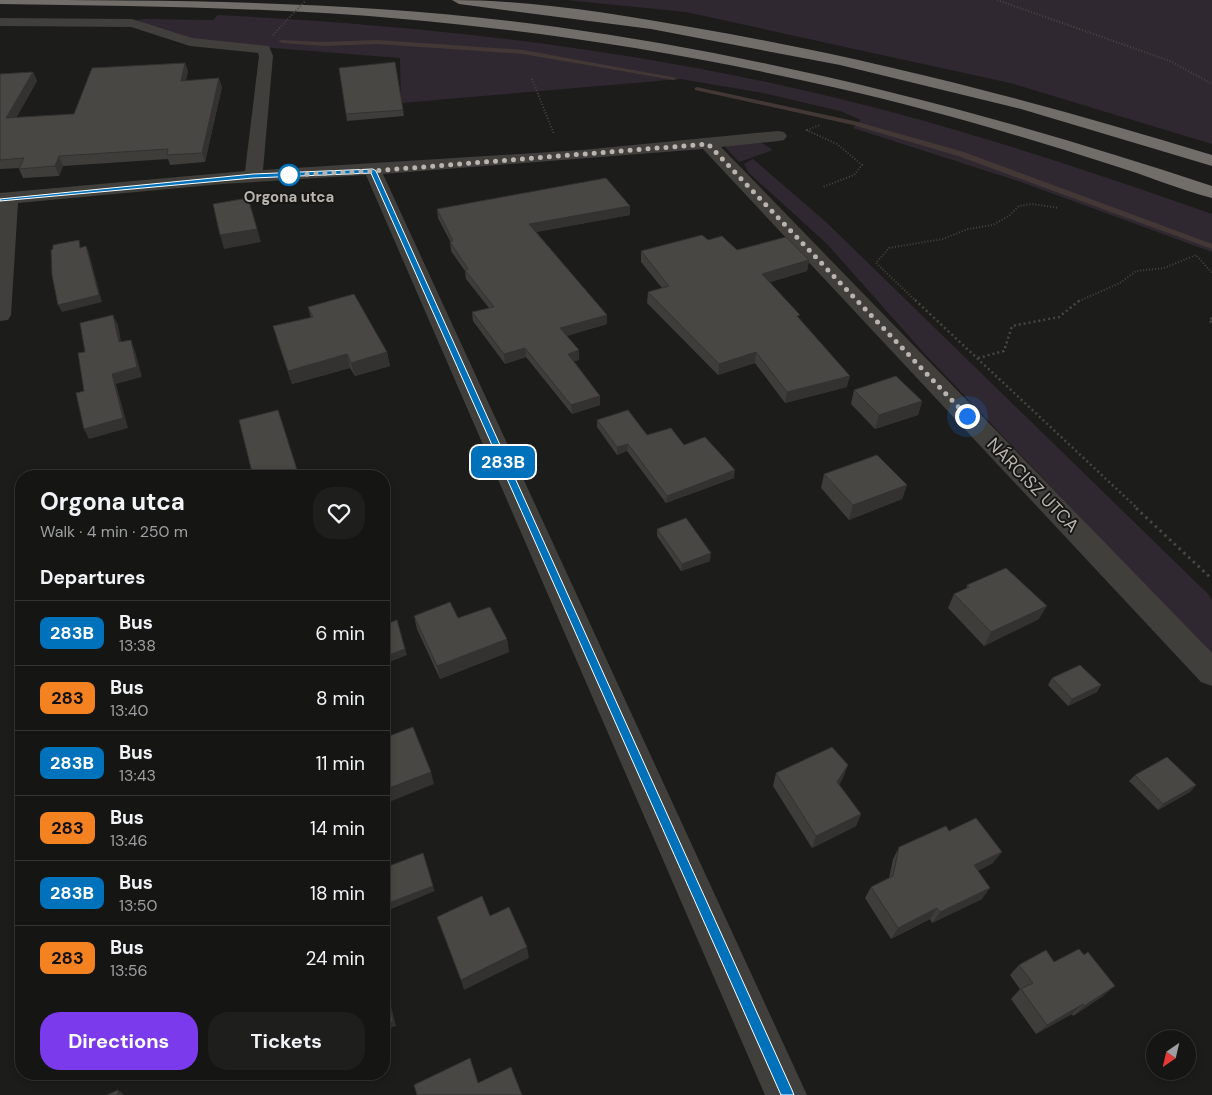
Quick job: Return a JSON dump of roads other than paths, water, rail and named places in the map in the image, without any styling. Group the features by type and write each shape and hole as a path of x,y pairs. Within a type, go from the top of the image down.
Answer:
{"highway":[{"path":"0,0 187,3 377,12 488,23 638,44 744,63 908,100 1086,150 1212,192"},
{"path":"459,0 578,13 767,44 878,68 1028,106 1212,161"}],"street":[{"path":"0,22 132,23 171,38 190,42 264,49 266,56 253,176"},
{"path":"0,315 5,198 253,176 373,171 708,144 778,136"},
{"name":"NÁRCISZ UTCA","path":"708,144 1212,673"},
{"path":"373,171 786,1095"}],"waterway":[{"path":"282,41 323,44 377,42 523,52 674,78"},
{"path":"697,89 854,123 961,154 1212,247"}],"place":[{"name":"Orgona utca","path":"289,175"}]}
